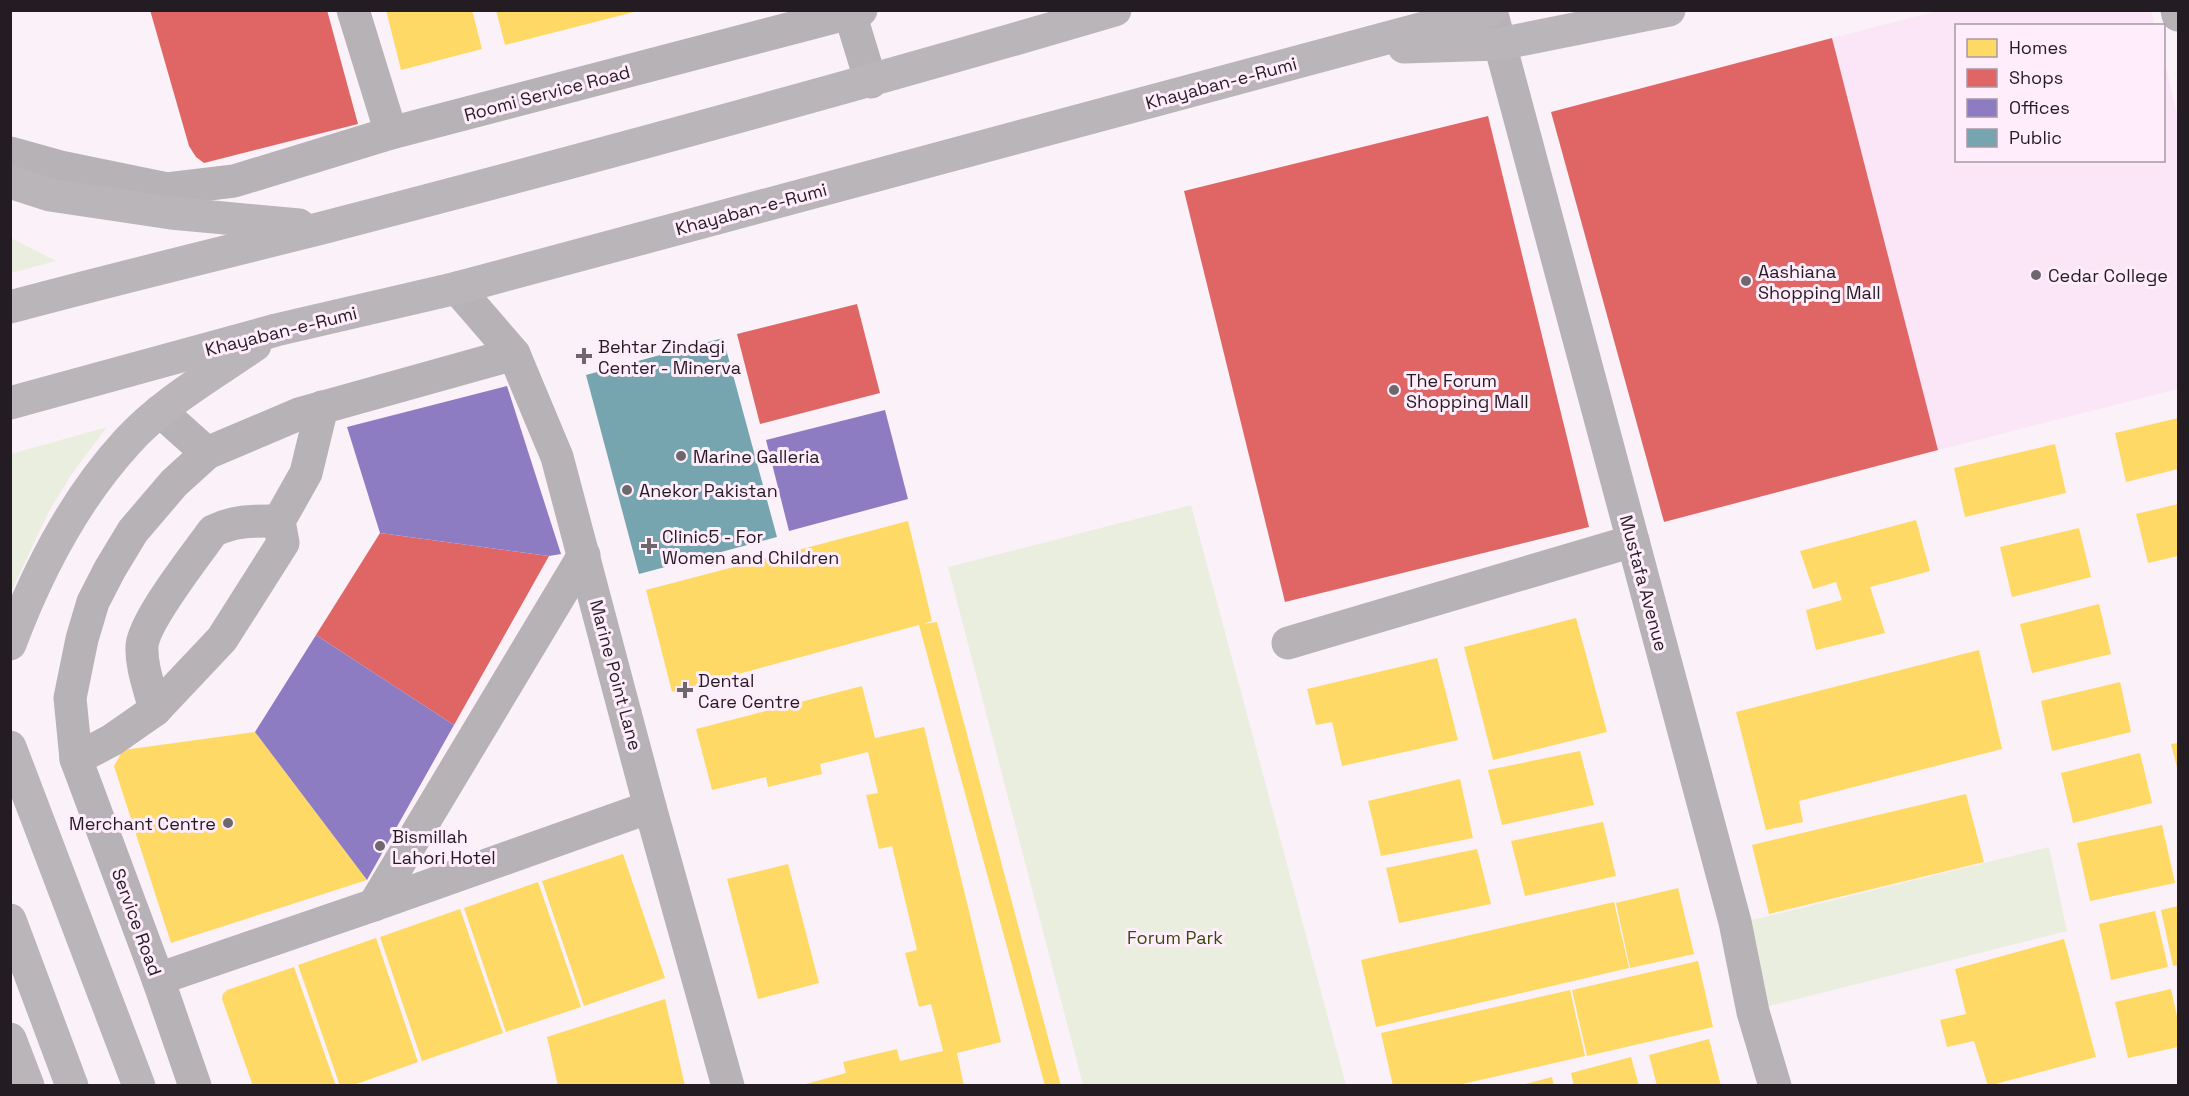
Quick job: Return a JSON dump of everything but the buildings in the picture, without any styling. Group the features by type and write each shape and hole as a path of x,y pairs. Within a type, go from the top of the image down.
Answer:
{"main road":[{"path":"10,307 322,228 871,82 1115,10"},
{"name":"Khayaban-e-Rumi","path":"10,403 276,330 457,288 1491,10"},
{"path":"1352,48 1500,44 1669,10"},
{"path":"10,182 50,195 169,201 322,228"},
{"path":"10,644 29,596 60,537 96,481 127,441 160,411 276,330"},
{"path":"10,747 139,1086"},
{"path":"10,920 72,1086"},
{"path":"10,1039 28,1086"}],"street":[{"path":"353,10 391,134"},
{"name":"Mustafa Avenue","path":"1491,10 1735,922 1753,1012 1775,1086"},
{"path":"853,11 871,82"},
{"name":"Roomi Service Road","path":"10,153 169,201 391,134 816,16 853,11"},
{"name":"Marine Point Lane","path":"457,288 514,354 557,457 650,807 729,1086"},
{"name":"Service Road","path":"195,1086 76,759 70,698 82,639 93,602 133,531 174,483 207,453 299,414 514,354"},
{"path":"76,759 112,740 154,710 222,639 284,543 279,521 306,473 322,407"},
{"path":"160,411 207,453"},
{"path":"154,710 143,662 142,644 148,623 213,531 239,521 279,521"},
{"path":"1288,643 1633,541"},
{"path":"374,905 584,555"},
{"path":"158,980 650,807"}],"shaded area":[{"name":"Cedar College","path":"1938,11 2151,11 2155,24 1955,24 1955,162 2165,162 2165,63 2178,118 2178,389 1938,450 1832,38"}],"green space":[{"path":"11,238 56,261 11,273"},
{"path":"107,427 71,475 48,513 11,592 11,454"},
{"name":"Forum Park","path":"1191,505 1346,1085 1083,1085 948,567"},
{"path":"2049,847 2067,931 1758,1009 1740,923"}],"place":[{"name":"Cedar College","path":"2036,275"},
{"name":"Aashiana Shopping Mall","path":"1746,281"},
{"name":"Behtar Zindagi Center - Minerva","path":"584,356"},
{"name":"The Forum Shopping Mall","path":"1394,390"},
{"name":"Marine Galleria","path":"681,456"},
{"name":"Anekor Pakistan","path":"627,490"},
{"name":"Clinic5 - For Women and Children","path":"649,546"},
{"name":"Dental Care Centre","path":"685,690"},
{"name":"Merchant Centre","path":"228,823"},
{"name":"Bismillah Lahori Hotel","path":"380,846"}]}
